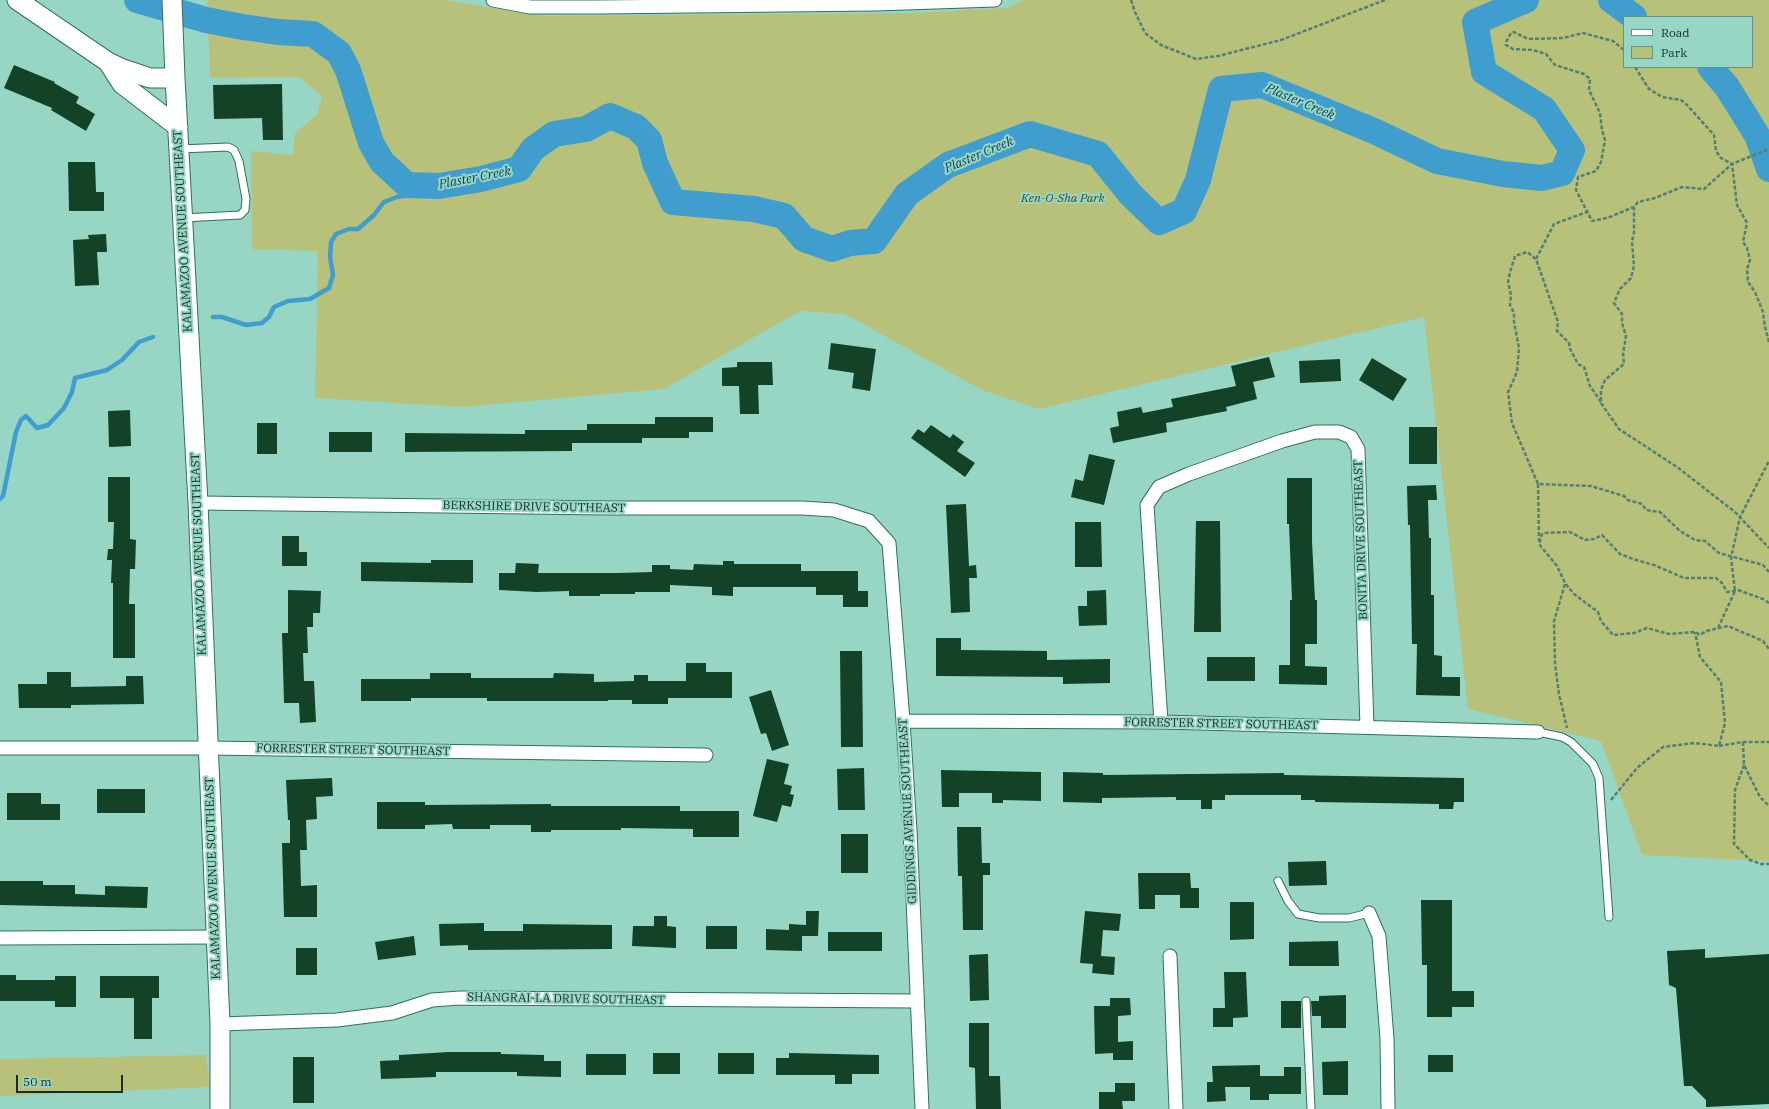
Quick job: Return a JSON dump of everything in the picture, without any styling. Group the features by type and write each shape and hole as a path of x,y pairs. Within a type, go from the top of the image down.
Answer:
{"main road":[{"path":"17,0 108,62 123,69 150,78 175,78"},
{"name":"KALAMAZOO AVENUE SOUTHEAST","path":"172,0 182,218 198,503 207,748 220,1024 220,1109"},
{"path":"108,62 122,84 178,127"}],"street":[{"path":"493,0 530,7 599,7 883,4 995,0"},
{"name":"BONITA DRIVE SOUTHEAST","path":"1161,722 1147,505 1159,487 1189,474 1282,441 1315,432 1339,432 1351,437 1358,449 1367,727"},
{"name":"BERKSHIRE DRIVE SOUTHEAST","path":"198,503 609,508 802,508 834,510 869,521"},
{"name":"GIDDINGS AVENUE SOUTHEAST","path":"869,521 889,543 910,830 916,1001 922,1109"},
{"name":"FORRESTER STREET SOUTHEAST","path":"903,721 1161,722 1538,732"},
{"name":"FORRESTER STREET SOUTHEAST","path":"0,748 207,748 706,755"},
{"path":"1369,913 1379,936 1387,1039 1388,1109"},
{"path":"0,938 216,937"},
{"path":"1170,956 1176,1109"},
{"name":"SHANGRAI-LA DRIVE SOUTHEAST","path":"220,1024 337,1020 392,1013 432,1000 460,998 916,1001"}],"lane":[{"path":"179,150 228,147 234,150 239,161 246,199 245,210 240,215 182,218"},
{"path":"1538,732 1562,737 1571,742 1592,764 1599,778 1609,917"},
{"path":"1278,881 1288,901 1298,914 1318,918 1349,918 1369,913"},
{"path":"1306,1001 1311,1109"}],"path":[{"path":"1131,0 1145,33 1161,45 1196,59 1218,56 1281,40 1385,0"},
{"path":"1623,49 1612,41 1583,33 1563,38 1528,39 1514,32 1511,33 1506,42 1506,45 1513,49 1533,50 1546,54 1555,64 1584,74 1590,79 1589,90 1600,113 1605,140 1601,162 1596,170 1578,177 1576,182 1576,190 1592,221 1607,218 1634,206 1638,202 1682,187 1704,190 1732,164 1769,149"},
{"path":"1636,68 1649,89 1662,97 1681,100 1686,104 1714,135 1716,151 1721,158 1732,164"},
{"path":"1732,164 1737,205 1747,223 1743,242 1747,248 1750,260 1747,269 1748,282 1755,292 1763,312 1769,342"},
{"path":"1601,403 1601,390 1604,380 1624,364 1623,354 1626,336 1622,323 1622,314 1614,303 1620,289 1631,278 1633,272 1632,242 1634,232 1634,206"},
{"path":"1536,259 1554,224 1587,212"},
{"path":"1769,548 1740,517 1677,467 1619,430 1590,386 1584,366 1578,364 1570,349 1569,343 1557,331 1558,322 1536,259 1527,252 1515,256 1508,282 1511,295 1510,305 1514,313 1514,322 1520,348 1517,372 1508,392 1512,423 1538,484 1539,544 1556,566 1565,583 1574,594 1598,612 1601,621 1612,635 1634,633 1647,628 1669,634 1695,632 1700,635 1706,631 1728,626 1763,641 1769,649"},
{"path":"1718,628 1735,591 1731,558 1740,517 1769,461"},
{"path":"1538,484 1591,486 1624,496 1628,500 1642,504 1646,510 1660,512 1680,530 1695,540 1705,541 1719,553 1731,558 1763,565 1769,572"},
{"path":"1539,544 1542,534 1544,533 1570,532 1585,540 1594,539 1602,535 1620,554 1654,565 1684,578 1716,578 1722,583 1727,592 1738,590 1763,599 1769,603"},
{"path":"1565,583 1554,621 1555,663 1559,694 1571,742"},
{"path":"1695,632 1700,657 1721,682 1725,723 1719,746"},
{"path":"1743,742 1744,765 1735,790 1734,844 1750,860 1762,864 1769,864"},
{"path":"1602,816 1614,794 1637,768 1663,747 1695,743 1719,746 1743,742 1769,742"},
{"path":"1744,765 1760,797 1769,806"}],"green space":[{"name":"Ken-O-Sha Park","path":"207,0 446,0 541,16 910,13 1008,8 1023,0 1769,0 1769,861 1642,855 1601,741 1468,709 1424,317 1039,409 982,390 845,314 800,311 664,389 463,407 315,398 318,251 252,249 251,151 293,155 295,133 317,115 322,96 299,77 210,78"},
{"path":"206,1055 210,1087 0,1096 0,1059"}],"building":[{"path":"14,65 55,82 54,83 79,97 76,103 95,114 86,131 51,110 52,108 4,88"},
{"path":"282,84 283,140 263,140 262,118 214,119 213,85"},
{"path":"68,162 95,162 96,192 104,192 104,211 69,211"},
{"path":"106,234 107,252 97,252 99,285 75,286 73,240 89,239 88,235"},
{"path":"831,343 876,349 870,391 852,388 854,373 828,369"},
{"path":"1269,357 1275,377 1253,382 1257,399 1226,407 1227,411 1166,423 1167,432 1113,443 1110,428 1119,426 1117,412 1141,407 1143,413 1173,407 1171,399 1236,386 1231,366"},
{"path":"1372,358 1407,379 1393,401 1359,380"},
{"path":"1340,359 1341,381 1300,383 1299,361"},
{"path":"737,362 772,362 773,385 758,385 759,414 740,414 739,386 722,386 722,368 737,367"},
{"path":"130,410 131,446 109,447 108,411"},
{"path":"655,417 713,417 713,432 689,432 689,438 642,438 642,443 572,443 572,451 405,452 405,433 525,434 525,430 587,430 587,424 655,424"},
{"path":"257,423 277,423 277,454 257,454"},
{"path":"931,425 950,438 953,434 964,442 957,451 975,463 965,477 911,438 918,429 924,433"},
{"path":"1409,427 1437,427 1437,464 1409,464"},
{"path":"329,432 372,432 372,452 329,452"},
{"path":"1089,454 1115,460 1104,505 1071,497 1075,479 1083,481"},
{"path":"108,477 130,477 130,539 136,540 135,569 130,569 129,604 135,604 135,658 113,658 113,583 111,583 112,560 107,560 108,549 113,549 114,522 108,522"},
{"path":"1287,478 1312,478 1312,541 1315,600 1317,600 1317,644 1305,644 1305,666 1327,667 1327,685 1279,684 1279,665 1290,665 1290,600 1292,600 1289,524 1287,524"},
{"path":"1436,485 1437,500 1428,500 1429,538 1431,538 1431,595 1434,595 1434,655 1442,656 1442,677 1460,677 1460,696 1416,695 1417,644 1412,644 1410,525 1408,525 1407,486"},
{"path":"966,504 969,566 976,565 977,578 969,578 970,612 951,613 946,505"},
{"path":"1196,521 1220,521 1221,632 1194,632"},
{"path":"1075,522 1101,522 1102,567 1075,567"},
{"path":"282,536 299,536 299,552 307,552 307,566 282,566"},
{"path":"431,560 473,560 473,583 361,581 361,562 431,563"},
{"path":"723,561 734,561 734,564 801,564 801,571 858,571 858,591 868,591 868,607 843,607 843,595 816,595 816,587 733,587 733,596 712,595 712,587 670,585 670,592 600,594 600,596 569,596 569,591 537,592 499,590 499,573 515,573 516,563 539,564 538,573 618,573 652,572 652,565 670,565 670,569 693,570 694,564 723,565"},
{"path":"288,590 321,591 320,613 313,613 313,627 307,627 308,653 303,653 304,681 314,681 316,722 300,723 299,703 284,703 282,633 288,633"},
{"path":"1106,590 1107,625 1079,626 1078,606 1087,606 1087,591"},
{"path":"936,638 961,638 961,650 1047,651 1047,660 1110,659 1110,683 1063,684 1063,677 936,676"},
{"path":"840,651 862,651 863,747 841,747"},
{"path":"1207,657 1255,657 1255,681 1207,681"},
{"path":"686,663 706,663 706,672 732,672 732,698 668,698 668,704 632,704 632,700 487,701 487,698 411,698 411,701 361,701 361,679 430,679 430,673 471,673 471,678 553,678 554,673 594,674 594,682 634,681 634,675 648,675 648,681 686,681"},
{"path":"47,672 71,672 71,687 126,686 126,676 143,676 144,704 71,705 71,708 19,708 18,684 47,684"},
{"path":"771,690 789,745 772,751 766,733 761,734 749,697"},
{"path":"767,759 789,764 784,784 792,786 790,794 794,795 791,807 782,805 777,822 753,816"},
{"path":"864,768 865,810 838,810 837,769"},
{"path":"941,770 1041,772 1041,801 1003,800 1003,803 992,803 992,793 959,793 959,807 942,807"},
{"path":"1063,772 1103,773 1103,775 1284,773 1284,775 1464,778 1464,802 1454,802 1453,809 1439,809 1439,804 1315,802 1315,800 1301,800 1301,795 1225,795 1225,800 1212,800 1212,809 1201,809 1201,800 1176,800 1176,797 1102,798 1102,803 1063,802"},
{"path":"332,778 333,796 316,797 317,819 306,820 307,850 300,850 301,886 317,885 317,917 284,917 282,843 290,843 290,820 288,820 286,780"},
{"path":"97,789 145,789 145,813 97,813"},
{"path":"7,793 41,793 41,804 60,804 60,820 7,820"},
{"path":"377,802 425,802 425,805 551,804 551,806 680,806 680,811 739,811 739,837 693,837 693,829 621,828 621,830 551,830 551,832 531,832 531,825 490,825 490,829 453,829 452,824 425,825 425,829 377,829"},
{"path":"957,827 981,827 982,863 990,863 990,875 983,875 983,930 963,930 962,876 958,876"},
{"path":"841,834 868,834 868,873 841,873"},
{"path":"1326,861 1327,885 1289,886 1288,862"},
{"path":"1138,873 1190,873 1191,888 1199,888 1199,908 1180,908 1180,895 1155,895 1155,909 1139,909"},
{"path":"0,881 43,881 43,885 75,885 75,894 105,895 105,886 148,887 147,908 0,905"},
{"path":"1421,900 1452,900 1452,991 1474,991 1474,1007 1452,1007 1452,1017 1427,1017 1427,965 1422,965"},
{"path":"1230,902 1254,902 1254,939 1230,940"},
{"path":"806,911 819,911 818,936 802,936 802,951 766,950 766,929 789,930 789,924 806,925"},
{"path":"1085,911 1121,914 1119,931 1103,930 1101,956 1115,957 1114,975 1092,973 1093,964 1080,963"},
{"path":"654,916 667,916 667,926 676,927 676,948 632,946 633,926 654,926"},
{"path":"484,923 484,931 523,931 523,924 612,925 612,949 468,950 468,945 440,946 439,924"},
{"path":"706,926 737,926 737,949 706,949"},
{"path":"828,932 882,932 882,951 828,951"},
{"path":"414,936 416,955 378,960 375,942"},
{"path":"1338,941 1339,966 1289,966 1289,942"},
{"path":"296,948 317,948 317,975 296,975"},
{"path":"1705,949 1705,958 1769,954 1769,1104 1706,1107 1706,1100 1692,1086 1684,1086 1676,988 1669,985 1667,951"},
{"path":"988,954 989,1000 970,1001 969,955"},
{"path":"1224,972 1246,972 1248,1017 1233,1018 1233,1027 1213,1027 1213,1008 1225,1008"},
{"path":"0,975 16,975 16,980 55,980 55,976 76,976 76,1007 55,1007 55,1001 0,1001"},
{"path":"100,976 159,976 159,998 152,998 152,1039 134,1039 134,998 100,998"},
{"path":"1346,995 1346,1028 1321,1028 1321,1016 1312,1016 1311,1001 1319,1001 1319,996"},
{"path":"1110,998 1130,998 1131,1015 1118,1016 1118,1042 1133,1041 1133,1060 1113,1060 1113,1053 1095,1054 1094,1006 1110,1006"},
{"path":"1281,1001 1301,1001 1301,1028 1281,1028"},
{"path":"969,1023 989,1023 989,1076 1000,1076 1001,1109 976,1109 975,1068 969,1067"},
{"path":"449,1052 501,1052 501,1054 544,1055 544,1061 561,1061 561,1077 517,1076 517,1072 436,1072 436,1077 381,1079 380,1061 399,1060 399,1055"},
{"path":"653,1053 680,1053 680,1074 653,1074"},
{"path":"718,1053 754,1053 754,1074 718,1074"},
{"path":"789,1053 879,1055 879,1074 852,1074 852,1084 835,1084 835,1075 776,1075 776,1058 789,1058"},
{"path":"586,1054 626,1054 626,1075 586,1075"},
{"path":"1428,1055 1453,1055 1453,1072 1428,1072"},
{"path":"293,1057 314,1057 314,1103 293,1103"},
{"path":"1348,1061 1348,1095 1323,1095 1322,1062"},
{"path":"1260,1065 1260,1076 1284,1076 1284,1067 1301,1067 1301,1094 1269,1094 1269,1100 1250,1100 1250,1087 1225,1087 1226,1101 1207,1102 1207,1082 1213,1082 1212,1066"},
{"path":"1115,1083 1135,1083 1135,1101 1122,1101 1123,1109 1099,1109 1099,1092 1115,1092"}],"waterway":[{"name":"Plaster Creek","path":"137,0 206,20 278,32 313,34 339,53 348,70 371,143 382,162 407,185 439,186 481,179 519,169 533,149 554,134 586,129 610,116 636,127 649,140 655,163 673,202 754,209 784,216 804,239 832,249 850,243 874,241 907,194 948,165 1030,134 1098,154 1131,195 1159,222 1184,211 1198,180 1221,89 1262,85 1374,131 1437,161 1503,174 1542,178 1562,173 1572,150 1544,109 1484,72 1475,22 1526,0"},
{"name":"Plaster Creek","path":"1611,0 1633,16"},
{"name":"Plaster Creek","path":"1711,68 1727,87 1757,135 1769,169"},
{"path":"213,317 222,317 246,325 262,323 269,317 274,307 288,301 310,299 329,288 333,275 330,257 331,242 336,234 349,229 358,229 374,215 384,202 439,186"},
{"path":"0,499 3,496 16,432 21,420 26,416 37,428 48,425 64,408 72,392 75,378 107,370 122,360 139,342 153,337"}]}
